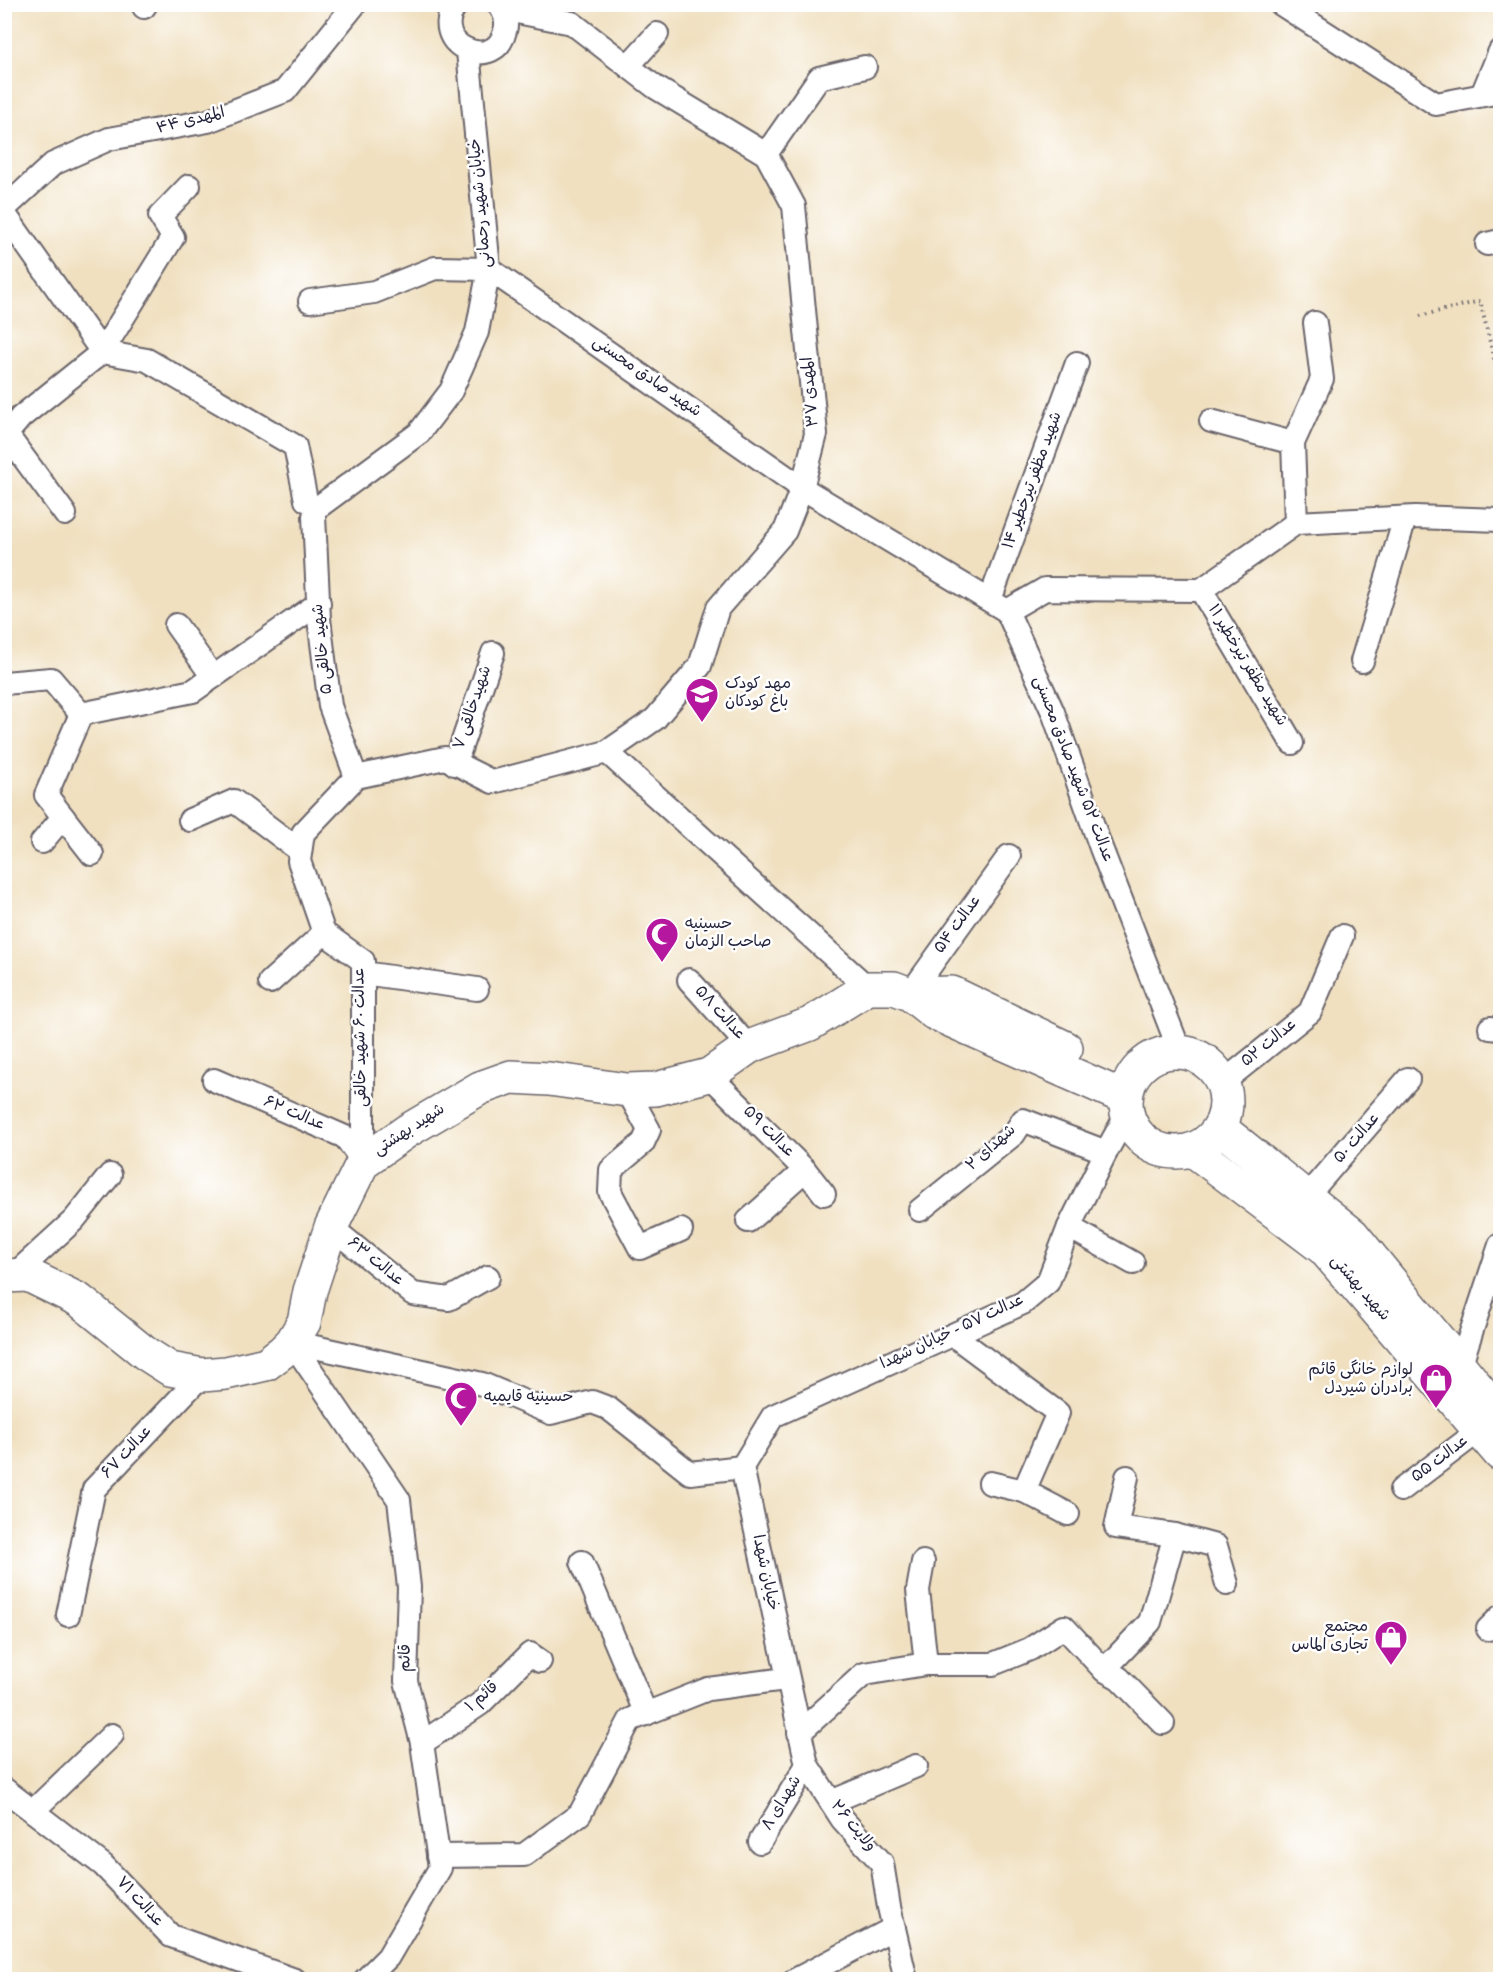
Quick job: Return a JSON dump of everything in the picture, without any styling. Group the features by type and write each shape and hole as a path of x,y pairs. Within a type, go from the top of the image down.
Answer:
{"main road":[{"path":"868,988 894,988 910,994 952,993 1128,1097"},
{"name":"شهید بهشتی","path":"9,1276 28,1275 79,1300 145,1353 171,1369 202,1375 226,1373 266,1364 292,1342 304,1322 310,1290 330,1227 363,1162 439,1111 480,1088 511,1077 549,1079 627,1090 656,1089 710,1075 749,1047 810,1024 868,988"},
{"path":"1180,1052 1194,1055 1216,1071 1222,1083 1226,1098 1225,1113 1220,1128 1208,1141 1193,1150 1176,1152 1160,1150 1145,1142 1134,1130 1128,1097 1144,1064 1161,1054 1180,1052"},
{"name":"شهید بهشتی","path":"1220,1128 1352,1234 1460,1366 1494,1433"},
{"name":"شهید بهشتی","path":"1193,1150 1324,1249 1494,1433"}],"street":[{"name":"المهدی ۴۴","path":"8,201 53,164 110,139 208,121 285,92 355,4"},
{"path":"457,4 450,15 450,32 460,47 468,51 485,52 500,42 506,26 500,7"},
{"path":"1281,4 1436,104 1491,94 1500,51"},
{"path":"500,7 572,23 655,87 766,154 819,78 865,67"},
{"path":"628,66 657,34"},
{"name":"خیابان شهید رحمانی","path":"314,507 419,433 451,392 477,332 489,269 468,51"},
{"name":"المهدی ۳۷","path":"455,764 493,782 607,752 655,719 700,666 718,608 786,531 802,488 816,434 794,206 766,154"},
{"path":"65,514 6,436 21,417 102,351 173,237 160,216 189,186"},
{"path":"8,201 102,351"},
{"path":"310,301 374,292 435,268 489,269"},
{"name":"شهید صادق محسنی","path":"489,269 802,488"},
{"path":"1296,523 1293,442 1322,379 1315,323"},
{"name":"شهید خالقی ۵","path":"102,351 147,360 295,446 314,507 319,619 330,706 356,777"},
{"name":"شهید مظفر تیرخطیر ۱۴","path":"999,606 1077,363"},
{"path":"1211,421 1293,442"},
{"path":"802,488 999,606 1046,589 1201,590 1296,523 1405,518 1500,520"},
{"path":"1362,661 1405,518"},
{"name":"شهید مظفر تیرخطیر ۱۱","path":"1201,590 1292,743"},
{"path":"81,714 193,692 319,603"},
{"name":"عدالت ۵۲ شهید صادق محسنی","path":"999,606 1053,712 1101,848 1180,1052"},
{"path":"176,625 213,677"},
{"name":"شهیدخالقی ۷","path":"455,764 494,653"},
{"path":"4,683 51,679 81,714"},
{"path":"81,714 46,795 92,854"},
{"path":"607,752 868,988"},
{"path":"270,982 324,933 299,861 303,833 356,777 445,758 455,764"},
{"path":"190,820 234,801 300,851"},
{"path":"42,842 63,817"},
{"name":"عدالت ۵۴","path":"910,994 1009,856"},
{"name":"عدالت ۶۰ شهید خالقی","path":"324,933 363,962 363,1162"},
{"name":"عدالت ۵۲","path":"1222,1083 1310,1012 1342,936"},
{"path":"363,973 477,990"},
{"name":"عدالت ۵۸","path":"689,980 749,1047"},
{"name":"عدالت ۵۹","path":"710,1075 805,1170 824,1194"},
{"name":"عدالت ۵۰","path":"1306,1197 1408,1079"},
{"name":"عدالت ۶۲","path":"214,1080 345,1137 363,1162"},
{"path":"627,1090 649,1130 643,1143 611,1170 610,1192 640,1248 681,1230"},
{"name":"عدالت ۵۷ - خیابان شهدا","path":"741,1467 773,1416 1023,1303 1048,1282 1128,1097"},
{"name":"شهدای ۲","path":"920,1210 1014,1134 1023,1120 1106,1152"},
{"path":"748,1221 805,1170"},
{"path":"9,1276 74,1220 110,1175"},
{"name":"عدالت ۶۳","path":"330,1227 413,1294 449,1299 488,1278"},
{"path":"1070,1227 1133,1263"},
{"path":"1460,1366 1500,1245"},
{"path":"953,1335 1058,1413 1024,1491"},
{"path":"292,1342 482,1384 551,1413 592,1402 608,1408 690,1473 741,1467"},
{"name":"قائم","path":"292,1342 399,1500 410,1587 406,1681 422,1743 440,1868 388,1957 365,1980"},
{"name":"عدالت ۶۷","path":"68,1615 94,1489 202,1375"},
{"name":"عدالت ۵۵","path":"1401,1490 1494,1433"},
{"name":"خیابان شهدا","path":"741,1467 786,1679"},
{"path":"1127,1477 1116,1527 1175,1535 1216,1546 1227,1584"},
{"path":"990,1483 1024,1491 1068,1514"},
{"path":"1104,1670 1150,1622 1175,1535"},
{"path":"582,1562 646,1714"},
{"path":"923,1562 918,1590 926,1664"},
{"path":"799,1733 864,1674 926,1664 993,1664 1030,1648 1064,1627 1104,1670 1119,1678 1163,1723"},
{"name":"قائم ۱","path":"422,1743 480,1704 530,1654 540,1661"},
{"path":"438,1856 524,1855 580,1814 630,1720 708,1689 786,1679"},
{"name":"ولایت ۲۶","path":"786,1679 807,1765 842,1819 882,1863 906,1980"},
{"path":"33,1811 112,1735"},
{"name":"شهدای ۸","path":"760,1842 807,1765"},
{"path":"831,1802 916,1766"},
{"name":"عدالت ۷۱","path":"4,1789 104,1865 171,1936 295,1980"},
{"path":"795,1980 894,1928"}],"path":[{"path":"1420,316 1480,301 1500,378"}],"place":[{"name":"مهد کودک باغ کودکان","path":"702,723"},
{"name":"حسینیه صاحب الزمان","path":"662,963"},
{"name":"لوازم خانگی قائم برادران شیردل","path":"1436,1409"},
{"name":"حسینیه قایمیه","path":"461,1427"},
{"name":"مجتمع تجاری الماس","path":"1391,1666"}]}
